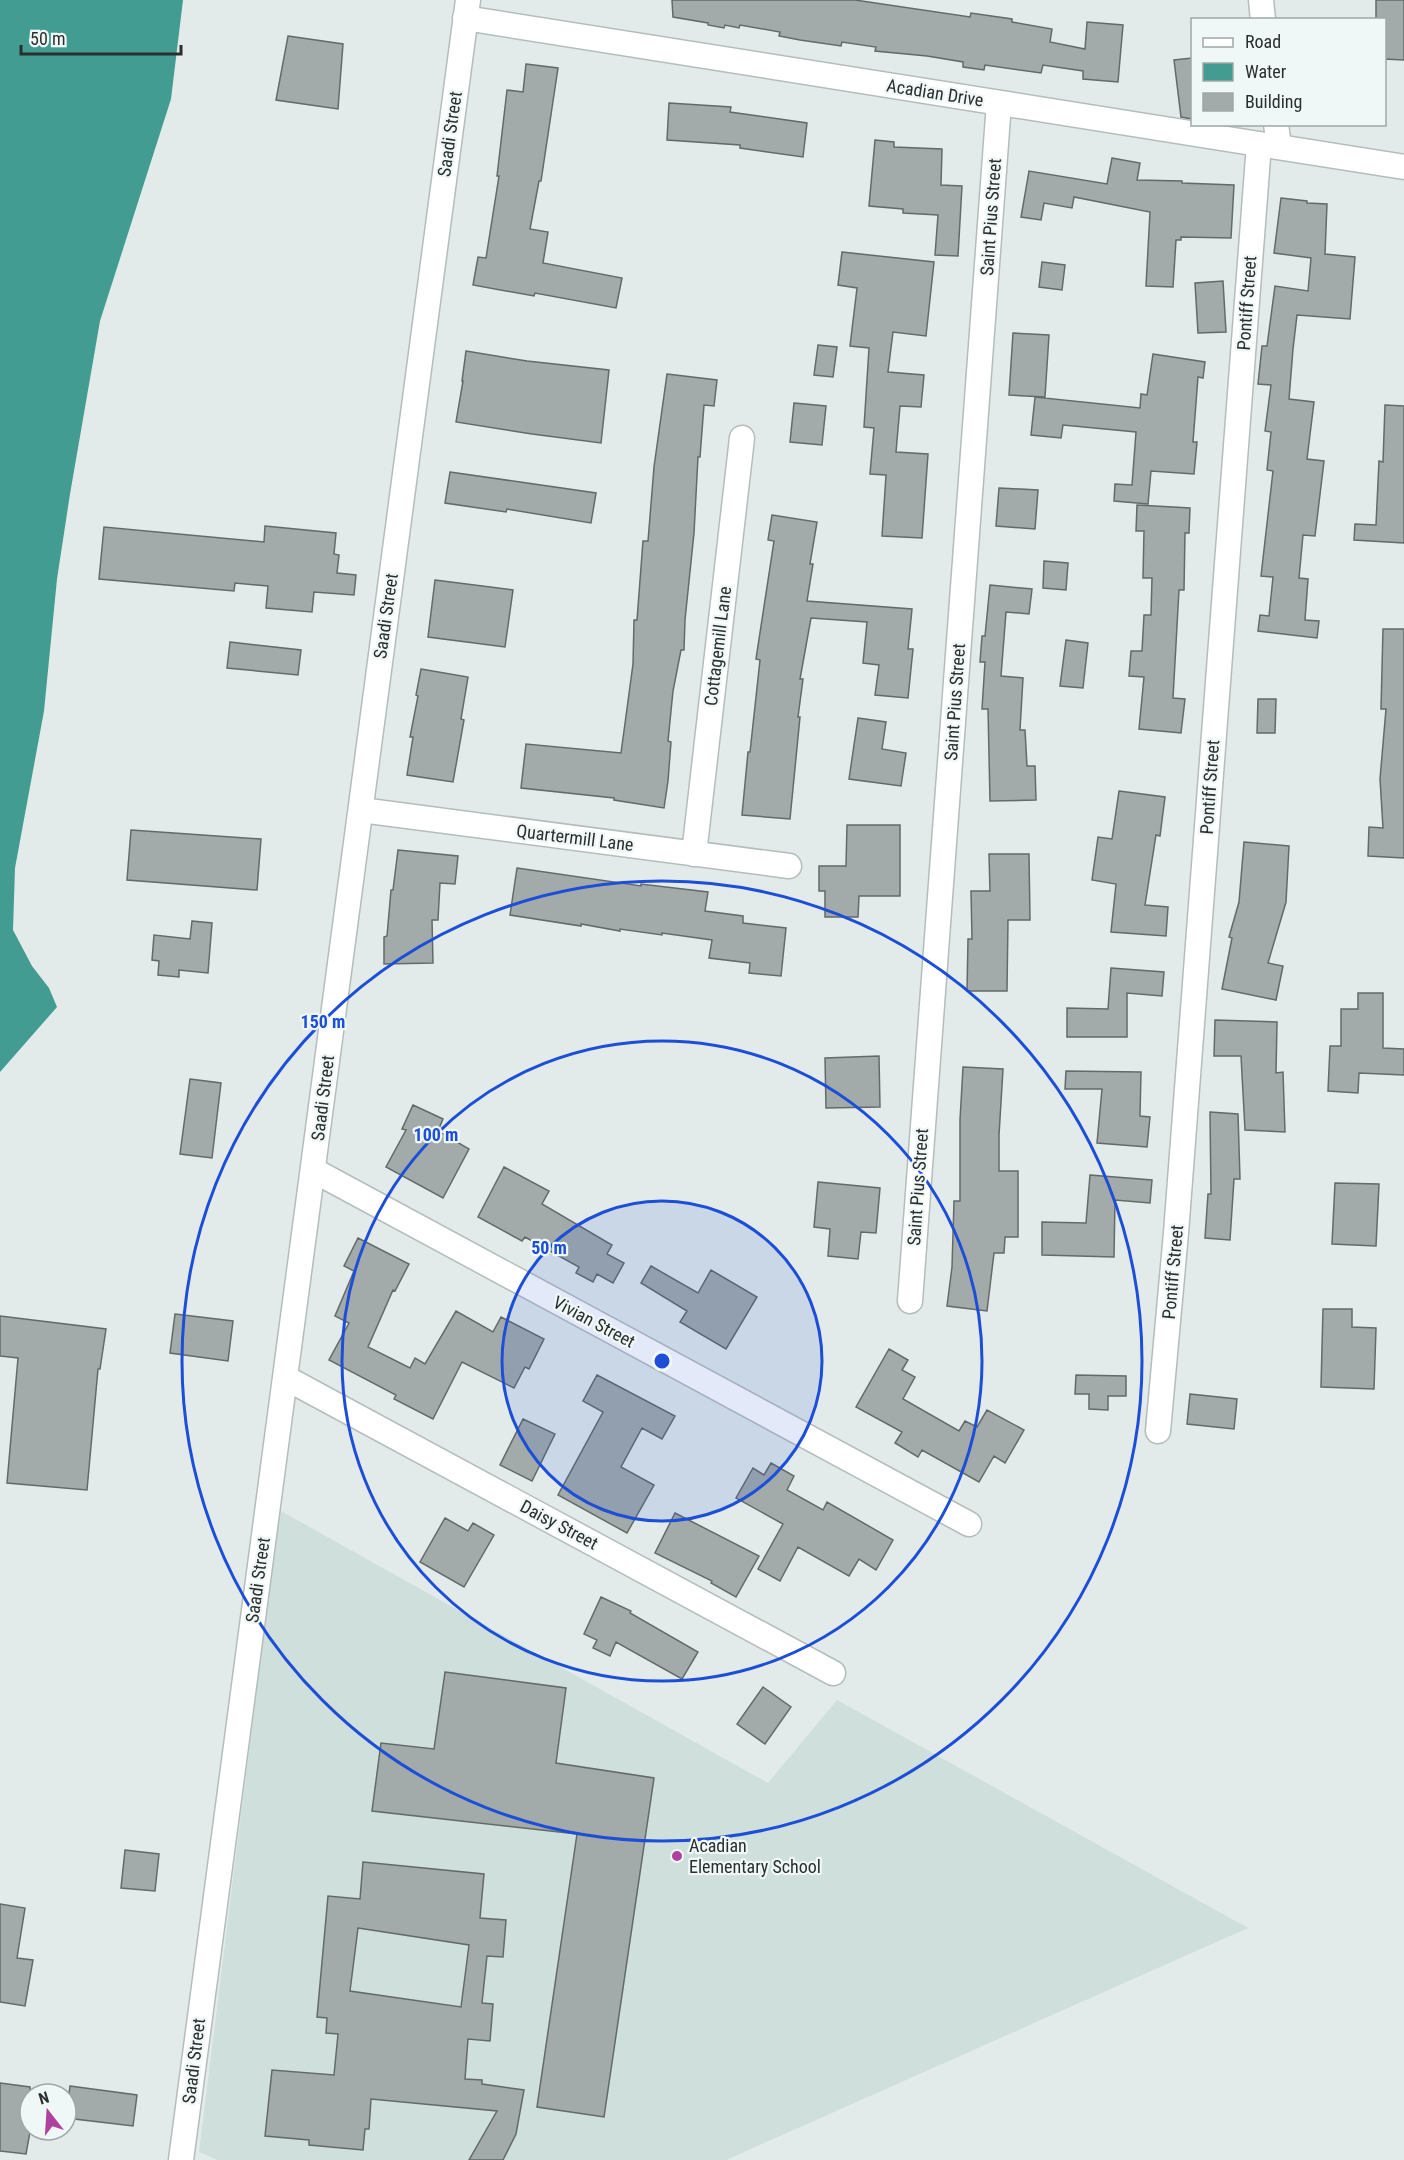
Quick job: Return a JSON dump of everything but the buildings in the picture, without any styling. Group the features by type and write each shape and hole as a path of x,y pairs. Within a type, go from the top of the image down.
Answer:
{"street":[{"path":"1261,0 1263,18"},
{"name":"Acadian Drive","path":"467,9 999,103 1271,138 1404,167"},
{"name":"Saadi Street","path":"181,2160 467,9"},
{"name":"Saint Pius Street","path":"910,1301 999,103"},
{"name":"Pontiff Street","path":"1158,1431 1271,138"},
{"name":"Cottagemill Lane","path":"694,854 742,438"},
{"name":"Quartermill Lane","path":"361,810 789,866"},
{"name":"Vivian Street","path":"313,1170 969,1524"},
{"name":"Daisy Street","path":"286,1377 833,1673"}],"shaded area":[{"name":"Acadian Elementary School","path":"279,1510 768,1783 837,1700 1248,1928 726,2160 218,2160 199,2152"}],"water":[{"path":"0,0 183,0 171,99 100,321 57,579 44,711 15,868 13,930 32,966 49,988 57,1007 0,1072"}],"place":[{"name":"Acadian Elementary School","path":"677,1856"}]}
